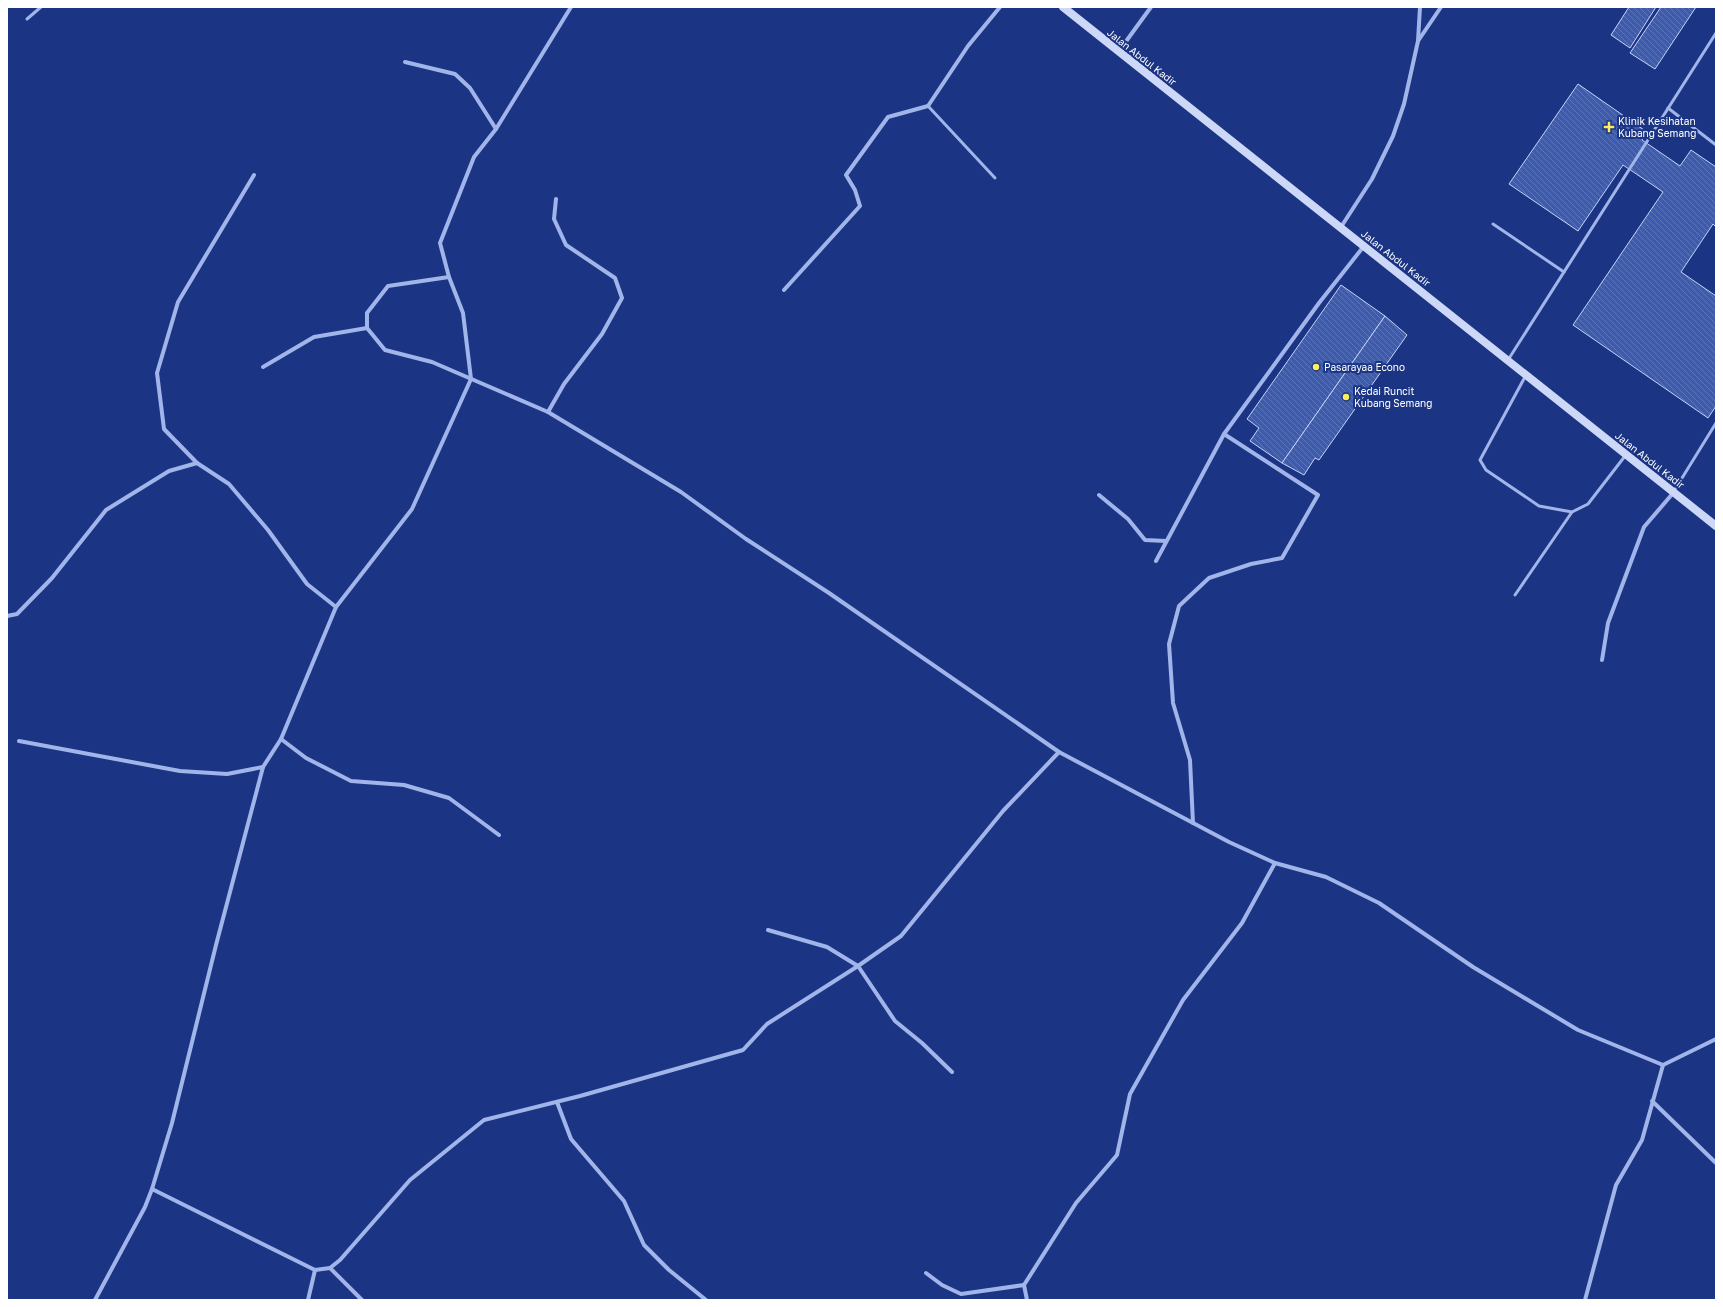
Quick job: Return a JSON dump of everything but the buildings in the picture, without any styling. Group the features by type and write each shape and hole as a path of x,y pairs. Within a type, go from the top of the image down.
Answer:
{"main road":[{"name":"Jalan Abdul Kadir","path":"1063,7 1716,526"}],"street":[{"path":"95,1300 145,1207 152,1189 172,1123 214,953 263,767 281,739 336,607 412,509 471,379 463,313 449,276 440,243 474,157 496,129 571,7"},
{"path":"784,290 860,206 856,190 846,175 888,117 928,106 968,46 1000,7"},
{"path":"1118,51 1151,7"},
{"path":"1341,228 1372,179 1393,136 1404,104 1418,41 1420,7"},
{"path":"1418,41 1441,7"},
{"path":"405,62 455,74 470,88 496,129"},
{"path":"254,175 178,302 157,373 164,429 197,463 229,484 268,530 307,584 336,607"},
{"path":"548,412 564,384 602,334 622,298 615,278 566,245 554,219 556,199"},
{"path":"1156,560 1224,434 1319,303 1364,246"},
{"path":"449,276 388,286 367,313 367,328 385,350 432,362 548,412 681,492 746,539 829,593 1059,752 1229,842 1276,863 1326,877 1379,903 1473,967 1578,1030 1663,1065"},
{"path":"263,367 314,337 367,328"},
{"path":"1193,823 1190,760 1173,703 1169,644 1180,606 1209,578 1251,564 1282,558 1318,495 1224,434"},
{"path":"7,616 17,614 52,578 106,510 169,471 197,463"},
{"path":"1602,660 1608,623 1644,527 1674,492"},
{"path":"1099,495 1128,519 1145,540 1166,541"},
{"path":"281,739 306,758 351,781 404,785 449,798 499,835"},
{"path":"19,742 180,771 227,774 263,767"},
{"path":"152,1189 315,1270 330,1268 340,1260 410,1180 484,1120 557,1102 743,1050 767,1024 858,966 901,936 1003,811 1059,752"},
{"path":"1027,1300 1024,1285 1076,1203 1116,1155 1130,1094 1183,1000 1242,923 1276,863"},
{"path":"768,930 827,947 858,966 895,1021 922,1043 952,1072"},
{"path":"1585,1300 1616,1185 1642,1140 1663,1065 1716,1039"},
{"path":"1652,1101 1716,1163"},
{"path":"557,1102 571,1139 624,1202 644,1245 669,1270 706,1300"},
{"path":"330,1268 362,1300"},
{"path":"308,1300 315,1270"},
{"path":"926,1273 942,1285 961,1294 1024,1285"}],"lane":[{"path":"27,19 41,7"},
{"path":"1508,360 1716,33"},
{"path":"928,106 995,178"},
{"path":"1668,108 1716,145"},
{"path":"1493,224 1564,272"},
{"path":"1526,375 1480,460 1486,470 1539,506 1572,512"},
{"path":"1674,492 1716,423"},
{"path":"1515,595 1572,512 1588,504 1626,454"}],"place":[{"name":"Klinik Kesihatan Kubang Semang","path":"1609,127"},
{"name":"Pasarayaa Econo","path":"1316,367"},
{"name":"Kedai Runcit Kubang Semang","path":"1346,397"}]}
